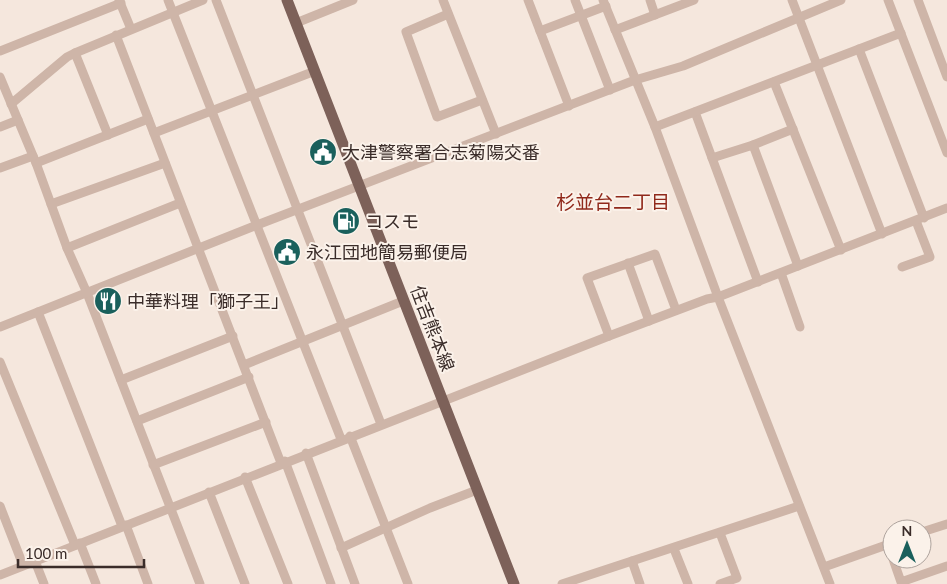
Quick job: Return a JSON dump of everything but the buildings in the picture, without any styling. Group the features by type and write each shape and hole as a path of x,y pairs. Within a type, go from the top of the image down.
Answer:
{"main road":[{"name":"住吉熊本線","path":"287,0 514,584"}],"street":[{"path":"168,0 302,342 408,584"},
{"path":"11,104 67,57 203,0"},
{"path":"216,0 380,424"},
{"path":"296,23 352,0"},
{"path":"444,0 496,134"},
{"path":"528,0 569,106"},
{"path":"574,0 610,90"},
{"path":"650,0 655,15"},
{"path":"615,30 694,0"},
{"path":"792,0 816,67 882,234"},
{"path":"0,327 257,225 635,80 683,66 841,0"},
{"path":"888,0 947,153"},
{"path":"918,0 947,78"},
{"path":"0,51 120,1 131,29"},
{"path":"540,31 605,3 655,127 718,297 830,584"},
{"path":"448,14 406,32 437,117 482,100"},
{"path":"655,127 901,33"},
{"path":"116,35 198,249 331,584"},
{"path":"859,50 920,219 930,257 902,267"},
{"path":"75,53 108,135"},
{"path":"154,133 315,71"},
{"path":"1,81 34,160 67,248 87,293 200,584"},
{"path":"774,82 841,250"},
{"path":"695,112 758,282"},
{"path":"0,168 34,160 108,135 148,119"},
{"path":"0,127 18,120"},
{"path":"712,158 753,146 793,129"},
{"path":"753,146 798,266"},
{"path":"51,204 165,163"},
{"path":"67,248 180,203"},
{"path":"0,574 380,424 676,310 758,282 947,208"},
{"path":"609,336 587,278 655,254 676,310"},
{"path":"628,263 649,321"},
{"path":"780,273 800,327"},
{"path":"244,365 403,301"},
{"path":"38,312 148,584"},
{"path":"121,380 233,336"},
{"path":"0,362 77,544 96,584"},
{"path":"137,422 249,377"},
{"path":"153,464 266,422"},
{"path":"306,453 355,584"},
{"path":"245,477 288,584"},
{"path":"342,548 477,490"},
{"path":"209,492 245,584"},
{"path":"0,506 23,565"},
{"path":"562,584 581,581 632,561 800,506"},
{"path":"932,529 947,524"},
{"path":"720,533 737,578 720,584"},
{"path":"824,567 882,547"},
{"path":"674,548 688,584"},
{"path":"35,560 44,584"},
{"path":"632,561 640,584"},
{"path":"896,569 901,582 947,566"}],"place":[{"name":"大津警察署合志菊陽交番","path":"323,152"},
{"name":"コスモ","path":"346,221"},
{"name":"永江団地簡易郵便局","path":"287,252"},
{"name":"中華料理「獅子王」","path":"108,301"}],"district":[{"name":"杉並台二丁目","path":"613,201"}]}
